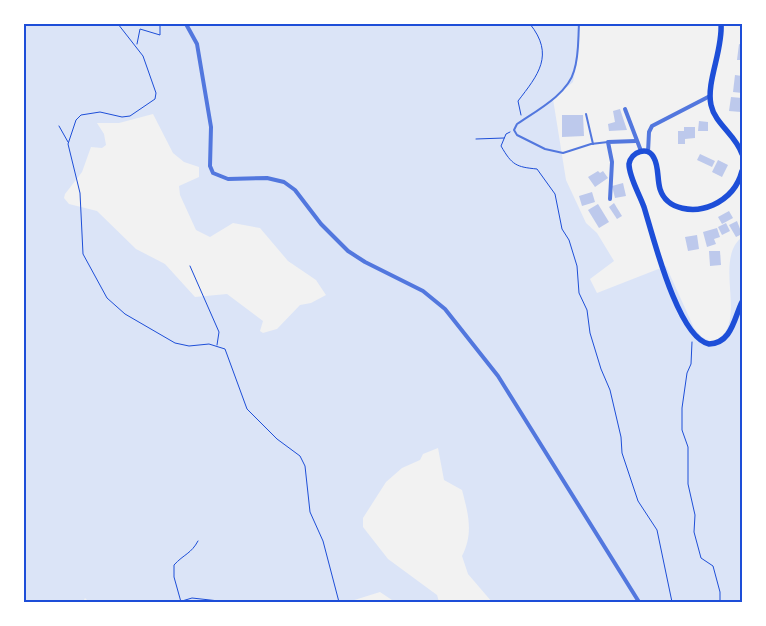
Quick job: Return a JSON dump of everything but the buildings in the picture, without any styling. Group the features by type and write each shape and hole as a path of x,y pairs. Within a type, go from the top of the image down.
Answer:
{"main road":[{"path":"721,24 721,42 710,96 714,113 738,144 742,154"},
{"path":"742,171 738,182 728,196 701,209 687,210 669,202 661,192 656,161 648,152 641,151 632,156 629,167 668,282 683,318 694,336 709,344 723,340 730,333 742,302"}],"street":[{"path":"186,24 197,44 211,127 210,166 213,173 228,179 267,178 284,182 295,190 321,224 348,251 365,262 423,291 445,309 498,376 639,602"},
{"path":"648,152 649,132 652,126 710,96"},
{"path":"625,109 641,151"},
{"path":"610,199 612,162 608,142 636,141"}],"lane":[{"path":"579,24 577,55 572,76 562,90 522,121 514,130 517,135 554,151 570,151 592,144 608,142"},
{"path":"586,114 592,144"}],"path":[{"path":"69,143 76,120 82,115 100,112 122,117 130,116 155,99 148,66 136,45 118,24"},
{"path":"136,45 140,29 160,35 160,24"},
{"path":"522,121 518,102 538,76 542,66 539,35 530,24"},
{"path":"59,126 69,143 80,193 83,254 107,298 125,314 175,343 189,346 217,345 225,349 247,409 277,438 300,456 306,466 310,512 323,541 338,602"},
{"path":"514,130 506,134 501,146 508,159 519,168 538,169 555,194 562,229 569,240 577,266 579,293 587,310 590,333 600,369 610,390 621,437 622,453 638,501 657,530 672,602"},
{"path":"476,139 504,138"},
{"path":"190,266 220,332 217,345"},
{"path":"694,336 691,345 691,364 686,373 682,408 682,430 688,448 688,484 695,515 694,532 701,558 713,566 720,592 720,602"},
{"path":"198,541 193,552 181,557 174,564 174,577 181,602 192,598 228,602"},
{"path":"192,598 194,602"}],"shaded area":[{"path":"24,24 580,24 579,51 573,82 553,99 566,180 586,223 597,233 614,261 590,279 597,293 666,266 694,328 702,337 712,342 724,334 729,323 731,309 730,262 733,248 742,237 742,602 492,602 468,574 462,556 468,539 469,523 462,490 444,480 438,448 423,454 420,460 402,468 386,482 363,518 363,527 388,559 437,595 439,602 395,602 380,592 348,602 89,602 85,598 83,602 24,602","holes":["153,114 173,153 184,162 199,167 199,177 179,186 180,195 196,230 210,237 233,223 260,228 288,261 316,280 326,295 311,303 300,305 277,329 263,333 260,331 263,321 227,294 195,297 165,264 136,249 97,211 69,204 64,198 82,172 91,147 102,148 106,145 104,134 97,123 119,123"]}]}
